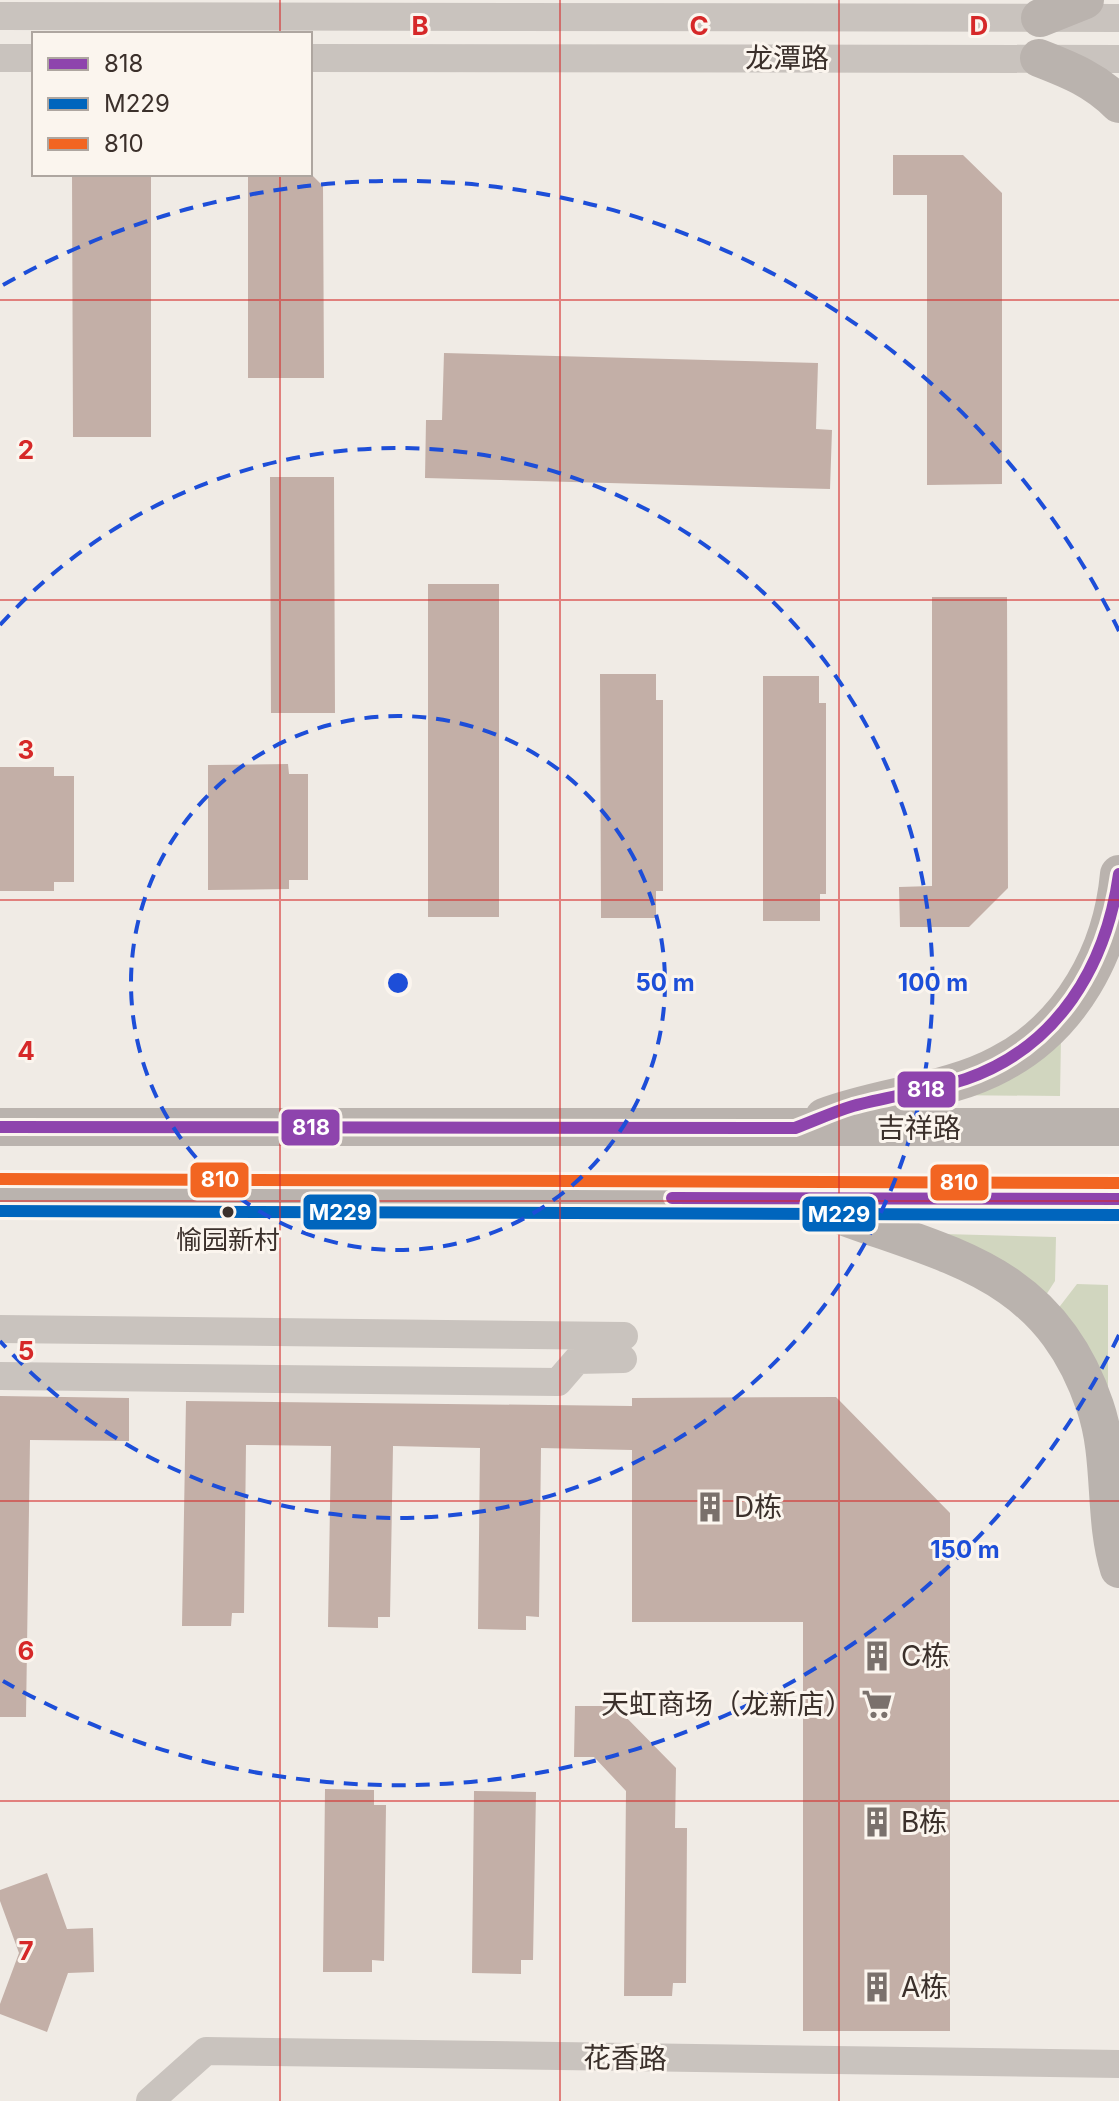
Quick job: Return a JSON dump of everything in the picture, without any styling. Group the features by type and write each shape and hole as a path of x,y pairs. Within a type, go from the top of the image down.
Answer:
{"main road":[{"path":"1040,18 1085,0"},
{"path":"1039,58 1078,72 1102,87 1119,104"},
{"path":"795,1128 855,1105 925,1090 1000,1065 1062,1017 1092,973 1117,897 1119,874"},
{"name":"吉祥路","path":"0,1127 1119,1127"},
{"path":"0,1195 1119,1199"},
{"path":"795,1198 955,1255 1004,1280 1039,1311 1068,1346 1096,1408 1119,1569"}],"street":[{"name":"龙潭路","path":"0,16 1119,18"},
{"path":"0,58 32,58"},
{"name":"龙潭路","path":"312,58 1119,59"},
{"path":"0,1329 623,1348 577,1360 558,1382 0,1376"},
{"name":"花香路","path":"150,2101 206,2051 1119,2064"}],"green space":[{"path":"1061,1038 1060,1096 945,1095"},
{"path":"907,1233 1056,1237 1055,1281 1046,1295"},
{"path":"1077,1284 1108,1285 1108,1425 1057,1310"}],"building":[{"path":"893,155 963,155 1002,193 1002,484 927,485 927,195 893,195"},
{"path":"312,175 323,186 324,378 248,378 248,176"},
{"path":"72,176 151,176 151,437 73,437"},
{"path":"444,353 818,363 816,429 832,430 830,489 425,478 426,420 442,420"},
{"path":"270,477 334,477 335,713 271,713"},
{"path":"428,584 499,584 499,917 428,917"},
{"path":"932,597 1007,597 1008,888 969,927 900,927 899,887 932,886"},
{"path":"600,674 656,674 656,700 663,700 663,891 656,891 656,918 601,918"},
{"path":"763,676 819,676 819,703 826,703 826,894 820,894 820,921 763,921"},
{"path":"288,764 289,774 308,774 308,880 289,880 289,889 208,890 208,765"},
{"path":"0,767 54,767 54,776 74,776 74,882 54,882 54,891 0,891"},
{"path":"0,1396 129,1398 129,1441 30,1440 26,1717 0,1717"},
{"name":"天虹商场（龙新店）","path":"836,1397 950,1513 950,2031 803,2031 803,1622 632,1622 632,1450 541,1448 539,1617 526,1616 526,1630 478,1629 480,1448 393,1446 390,1617 378,1617 378,1628 328,1627 331,1446 246,1445 244,1613 232,1613 231,1626 182,1626 186,1401 632,1406 632,1398"},
{"path":"575,1706 615,1706 676,1768 675,1828 687,1828 686,1983 673,1983 672,1996 624,1996 626,1791 594,1757 574,1757"},
{"path":"325,1789 374,1790 374,1805 386,1805 384,1961 372,1960 372,1972 323,1972"},
{"path":"474,1791 536,1792 533,1960 521,1960 521,1974 472,1973"},
{"path":"47,1873 67,1929 93,1928 94,1972 68,1973 47,2032 0,2014 0,2004 19,1953 0,1901 0,1890"}],"transit line":[{"name":"818","path":"0,1127 795,1128 853,1106 966,1079 998,1065 1027,1046 1072,999 1089,971 1103,940 1119,874"},
{"name":"810","path":"0,1179 1119,1183"},
{"name":"818","path":"672,1198 1119,1199"},
{"name":"M229","path":"0,1211 1119,1215"}],"place":[{"name":"愉园新村","path":"228,1212"},
{"name":"D栋","path":"710,1507"},
{"name":"C栋","path":"877,1656"},
{"name":"天虹商场（龙新店）","path":"877,1704"},
{"name":"B栋","path":"877,1822"},
{"name":"A栋","path":"877,1987"}]}
